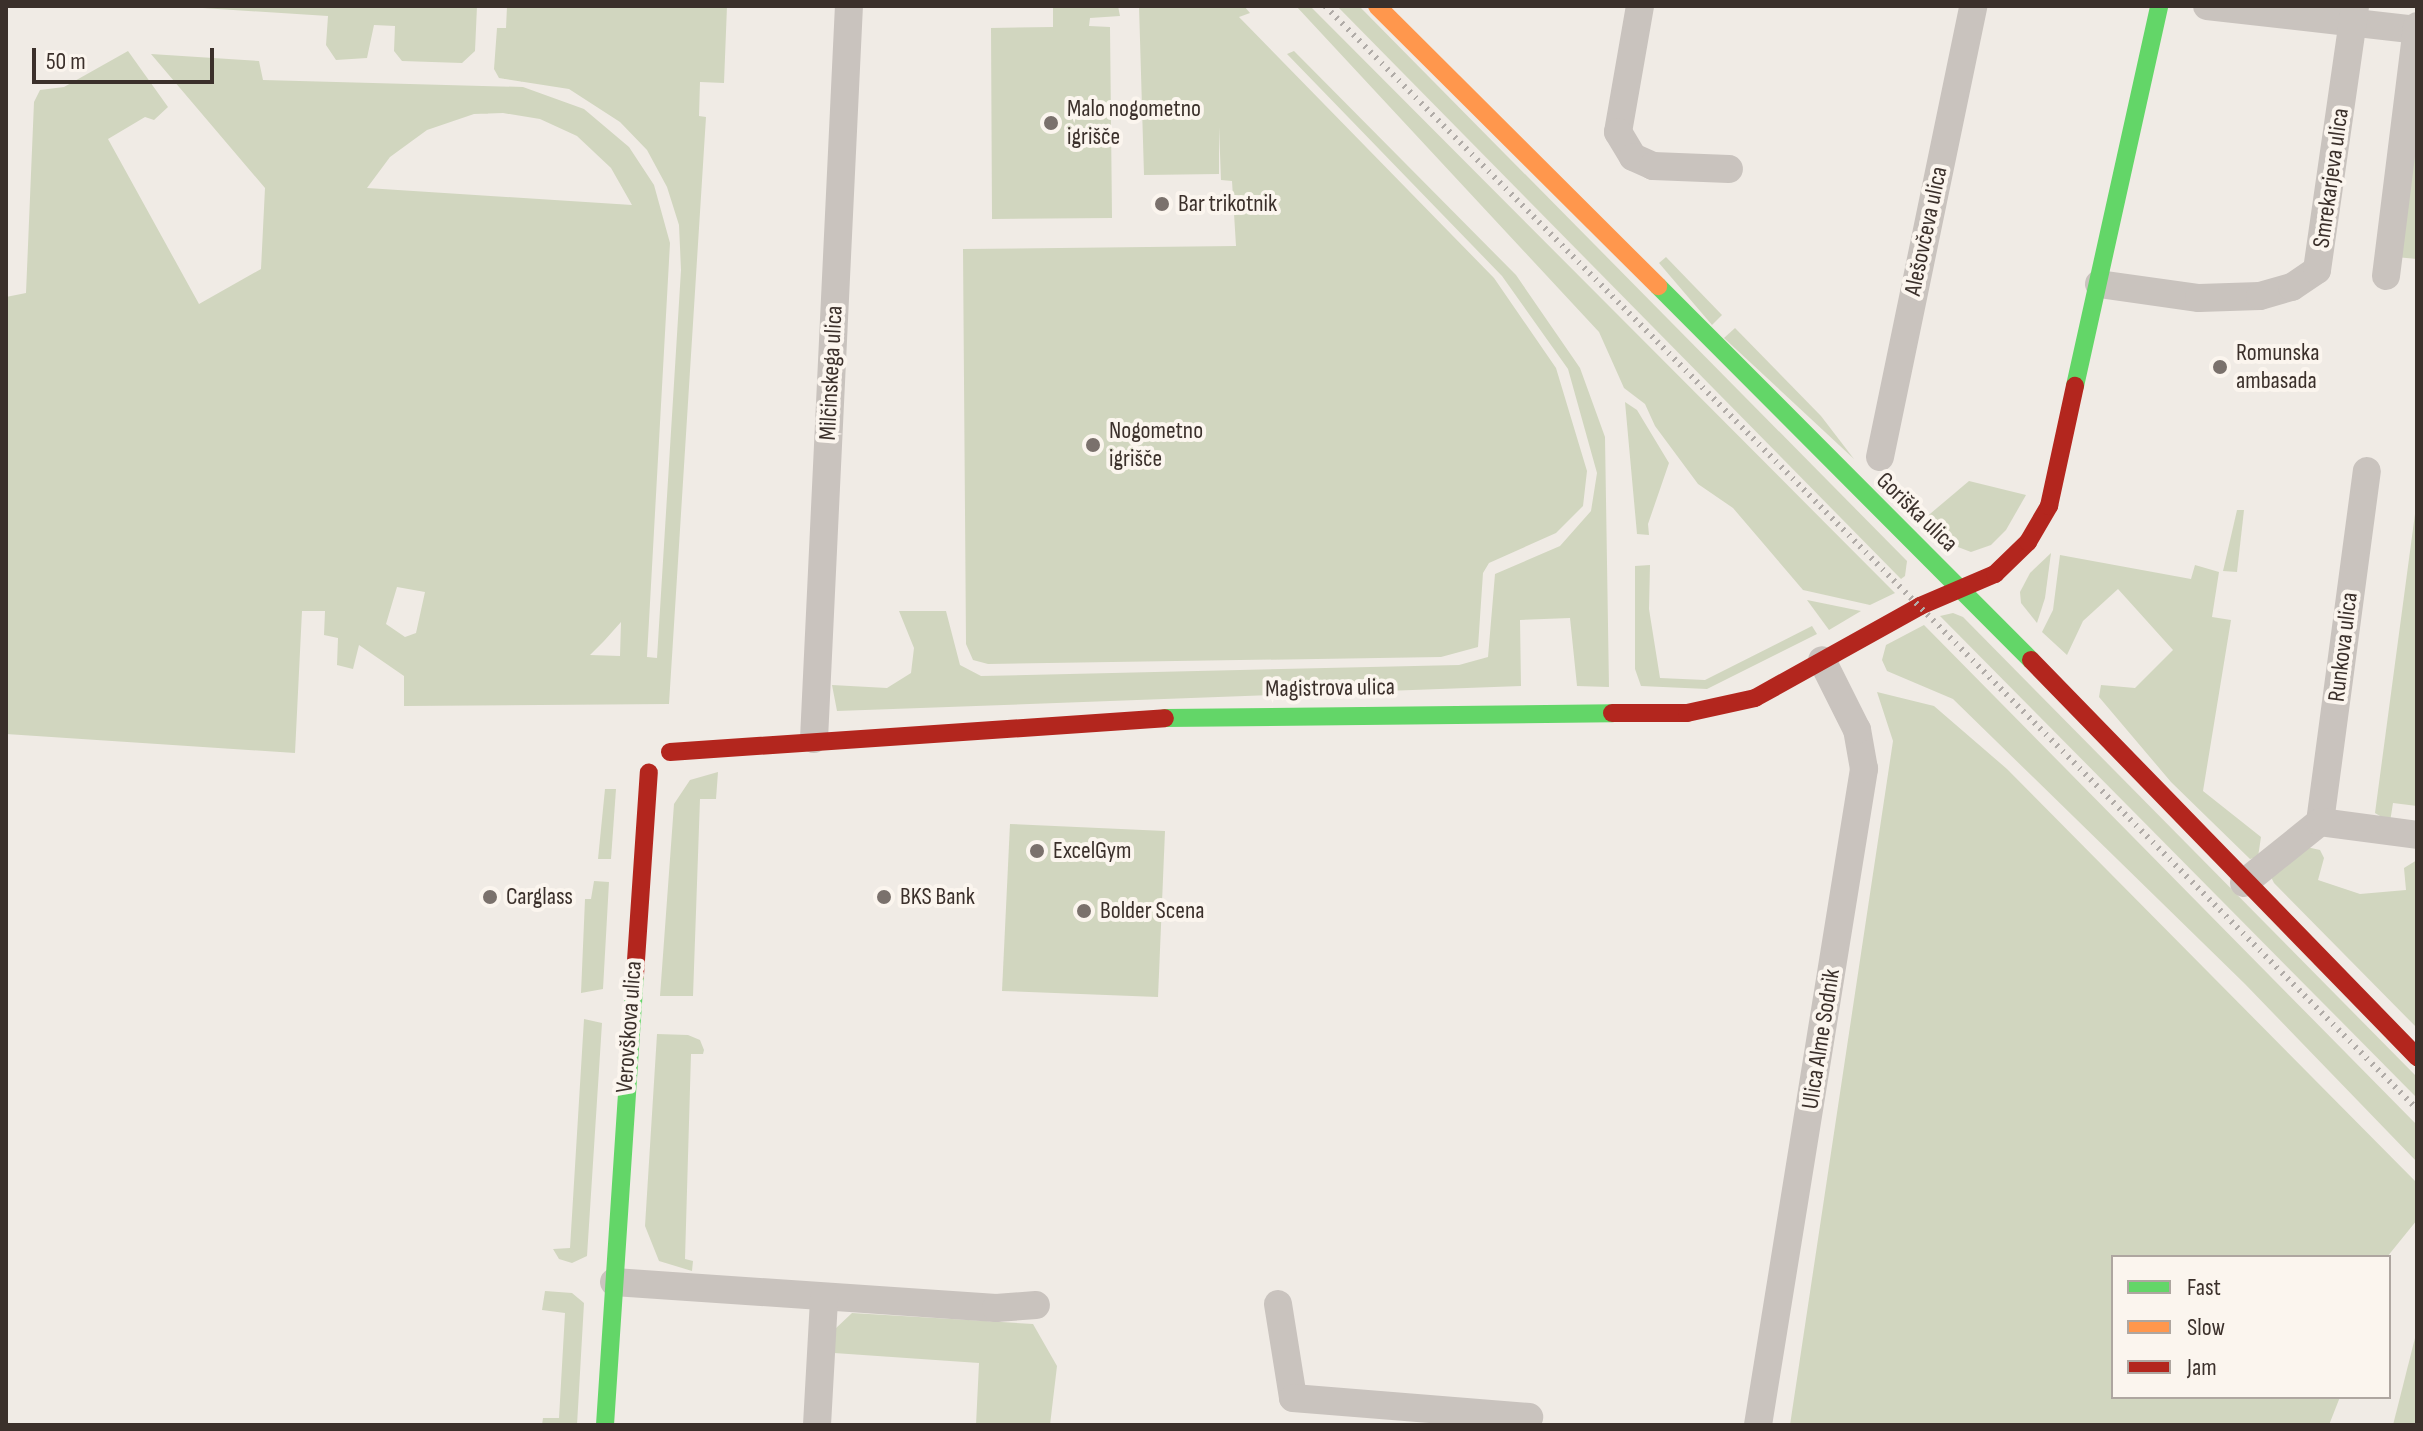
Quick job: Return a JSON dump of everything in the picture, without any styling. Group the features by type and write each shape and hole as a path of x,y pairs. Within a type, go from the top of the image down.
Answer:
{"street":[{"name":"Milčinskega ulica","path":"814,739 849,6"},
{"name":"Goriška ulica","path":"1377,6 1963,590 2244,883 2417,1057"},
{"path":"1640,6 1618,132 1633,157 1653,166 1729,169"},
{"name":"Alešovčeva ulica","path":"1880,457 1973,6"},
{"path":"1963,590 1999,571 2028,542 2049,506 2159,6"},
{"path":"2207,6 2354,14 2417,28 2386,276"},
{"name":"Smrekarjeva ulica","path":"2099,284 2199,298 2260,296 2292,287 2317,270 2354,14"},
{"name":"Runkova ulica","path":"2320,822 2367,471"},
{"name":"Magistrova ulica","path":"670,752 814,739 1319,711 1687,713 1755,698 1920,606 1963,590"},
{"name":"Ulica Alme Sodnik","path":"1758,1425 1864,769 1857,730 1822,660"},
{"path":"639,754 649,772 667,766 670,752 653,741"},
{"name":"Verovškova ulica","path":"605,1425 649,772"},
{"path":"2244,883 2320,822 2417,835"},
{"path":"614,1282 824,1298 1036,1305"},
{"path":"817,1425 824,1298"},
{"path":"1278,1304 1293,1398 1529,1417"}],"green space":[{"path":"172,6 477,6 475,51 462,63 402,61 394,51 395,26 374,25 367,58 336,60 326,45 328,16"},
{"path":"507,6 727,6 724,83 700,82 699,116 706,117 669,704 404,706 404,676 359,645 353,669 337,665 338,638 324,635 325,611 302,611 295,753 6,734 6,297 26,293 34,102 40,90 64,87 128,51 168,107 154,120 145,117 108,139 199,304 261,269 265,188 151,54 259,61 263,80 523,87 584,109 629,147 654,185 670,243 647,657 657,658 681,270 679,225 667,187 647,150 620,122 569,89 499,78 494,69 497,28 506,28","holes":["503,113 540,119 577,136 611,168 632,205 367,188 390,157 427,130 474,114","397,587 425,592 416,633 405,637 386,624","621,622 620,656 590,655"]},
{"name":"Malo nogometno igrišče","path":"1053,6 1118,6 1120,16 1090,18 1089,26 1110,27 1112,218 992,219 991,28 1053,27"},
{"path":"1139,6 1244,6 1250,13 1239,17 1494,278 1556,368 1587,471 1583,506 1556,533 1489,563 1483,573 1478,647 1441,657 988,664 973,660 966,644 963,249 1236,246 1232,181 1221,180 1219,127 1219,174 1144,175"},
{"path":"1296,6 1310,6 1895,593 1870,605 1803,590 1733,508 1698,484 1655,426 1645,404 1624,388 1599,332"},
{"path":"1337,6 1359,6 1907,561 1905,576 1901,579"},
{"path":"1294,51 1516,275 1580,368 1605,437 1609,687 1577,686 1570,618 1520,620 1521,686 837,711 832,685 887,688 911,673 914,648 899,611 946,611 960,665 981,676 1459,665 1488,657 1495,574 1560,546 1591,511 1597,473 1568,369 1502,276 1287,54"},
{"path":"2417,103 2417,259 2396,257"},
{"path":"1666,257 1722,315 1712,325 1659,263"},
{"path":"1735,328 1821,416 1854,459 1724,338"},
{"path":"1625,402 1637,410 1669,463 1648,524 1649,535 1637,534"},
{"path":"1969,481 2026,495 2006,530 1991,545 1971,552 1950,544 1924,519"},
{"path":"2417,499 2417,806 2393,803 2390,822 2375,813"},
{"path":"2237,510 2244,510 2237,572 2223,571"},
{"path":"2051,553 2045,598 2037,623 2021,603 2020,592 2030,573"},
{"path":"2060,555 2191,579 2195,565 2219,572 2212,617 2231,620 2203,791 2261,837 2258,857 2250,859 2171,782 2099,697 2101,685 2135,688 2173,650 2118,589 2083,621 2067,655 2042,632 2053,610"},
{"path":"1650,565 1649,609 1660,678 1705,680 1812,626 1817,634 1707,689 1641,686 1635,669 1635,566"},
{"path":"1807,600 1861,611 1829,630"},
{"path":"1953,613 1963,617 2417,1077 2417,1098 1940,616"},
{"path":"1924,625 2417,1125 2417,1162 2245,984 1953,699 1887,671 1882,660 1886,645"},
{"path":"1877,692 1934,706 2007,769 2417,1183 2417,1220 2389,1255 2111,1255 2111,1399 2339,1399 2329,1425 1790,1425 1893,741"},
{"path":"718,772 716,799 700,799 693,996 660,996 674,804 690,780"},
{"path":"605,789 616,789 611,859 598,859"},
{"name":"Bolder Scena","path":"1010,824 1165,831 1158,997 1002,991"},
{"path":"2302,846 2320,850 2324,858 2318,880 2360,894 2406,890 2404,868 2417,860 2417,1028 2274,883 2270,875"},
{"path":"594,881 609,882 603,989 581,993 585,899 591,899"},
{"path":"584,1019 602,1023 587,1256 572,1263 559,1259 553,1249 570,1248"},
{"path":"657,1034 688,1035 700,1040 704,1050 703,1054 691,1054 685,1259 693,1261 692,1271 659,1261 645,1226"},
{"path":"545,1291 572,1293 584,1303 577,1425 542,1425 543,1418 559,1418 565,1313 542,1310"},
{"path":"852,1313 1033,1324 1057,1366 1050,1425 976,1425 979,1363 834,1353 834,1330"},
{"path":"2417,1330 2417,1425 2393,1425"}],"railway":[{"path":"1325,6 2417,1109"}],"traffic: fast":[{"path":"2075,386 2159,6"},
{"path":"1658,286 2031,660"},
{"path":"1165,718 1612,713"},
{"path":"605,1425 635,975"}],"traffic: slow":[{"path":"1377,6 1658,286"}],"traffic: jam":[{"path":"1612,713 1687,713 1755,698 1920,606 1995,574 2028,542 2049,506 2075,386"},
{"path":"2031,660 2417,1057"},
{"path":"670,752 1165,718"},
{"path":"635,975 649,772"}],"place":[{"name":"Malo nogometno igrišče","path":"1051,123"},
{"name":"Bar trikotnik","path":"1162,204"},
{"name":"Romunska ambasada","path":"2220,367"},
{"name":"Nogometno igrišče","path":"1093,445"},
{"name":"ExcelGym","path":"1037,851"},
{"name":"Carglass","path":"490,897"},
{"name":"BKS Bank","path":"884,897"},
{"name":"Bolder Scena","path":"1084,911"}]}
